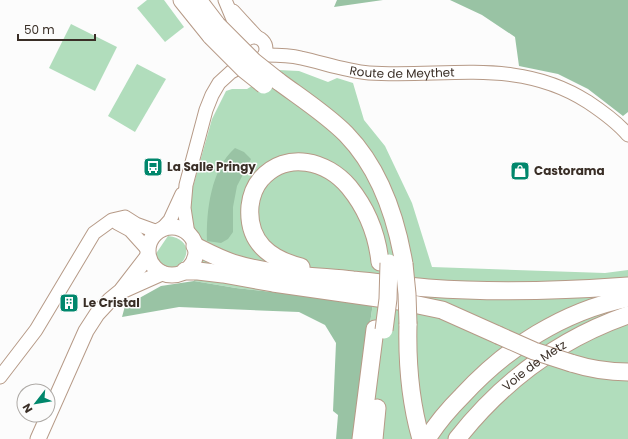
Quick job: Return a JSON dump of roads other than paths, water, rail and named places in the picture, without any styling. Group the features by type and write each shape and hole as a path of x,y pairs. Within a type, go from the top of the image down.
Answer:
{"highway":[{"path":"182,0 214,30 254,62 272,84 332,121 347,135 365,158 381,185 390,207 400,243 391,263 388,298 379,330 366,405 362,439"},
{"path":"198,0 214,30"},
{"path":"352,280 288,264 265,250 256,240 251,229 249,215 250,202 254,189 261,179 272,170 291,162 306,162 330,170 340,177 356,196 367,214 379,246 391,263 407,294 408,372 413,412 422,437 479,377 532,336 559,321 585,311 628,298"},
{"path":"191,240 225,260 244,266 309,276 428,288 477,290 568,290 628,286"},
{"path":"185,271 223,274 273,283 399,301 442,310 534,351 590,369 609,372 628,372"},
{"name":"Voie de Metz","path":"457,439 484,407 508,384 530,366 562,345 581,335 628,315"},
{"path":"374,439 379,330"}],"main road":[{"path":"38,439 86,331 103,307 121,291 148,253 151,240 160,231 166,228 176,228 191,240 196,251 193,263 185,271 174,275 162,273 154,268 148,253"},
{"path":"121,291 162,273"}],"street":[{"path":"228,4 262,45"},
{"path":"228,4 246,52 259,60 262,45"},
{"path":"191,240 184,208 186,185 201,124 212,96 219,84 232,72 246,52 250,37 262,45"},
{"name":"Route de Meythet","path":"262,45 287,55 345,70 370,73 481,72 518,75 548,82 578,96 610,118 628,135"},
{"path":"0,377 36,330 94,233 112,220 125,217 136,224 160,231 170,220 186,185"},
{"path":"112,220 130,230 148,253"}],"place":[{"name":"La Salle Pringy","path":"153,167"},
{"name":"Castorama","path":"520,171"},
{"name":"Le Cristal","path":"69,303"}]}
